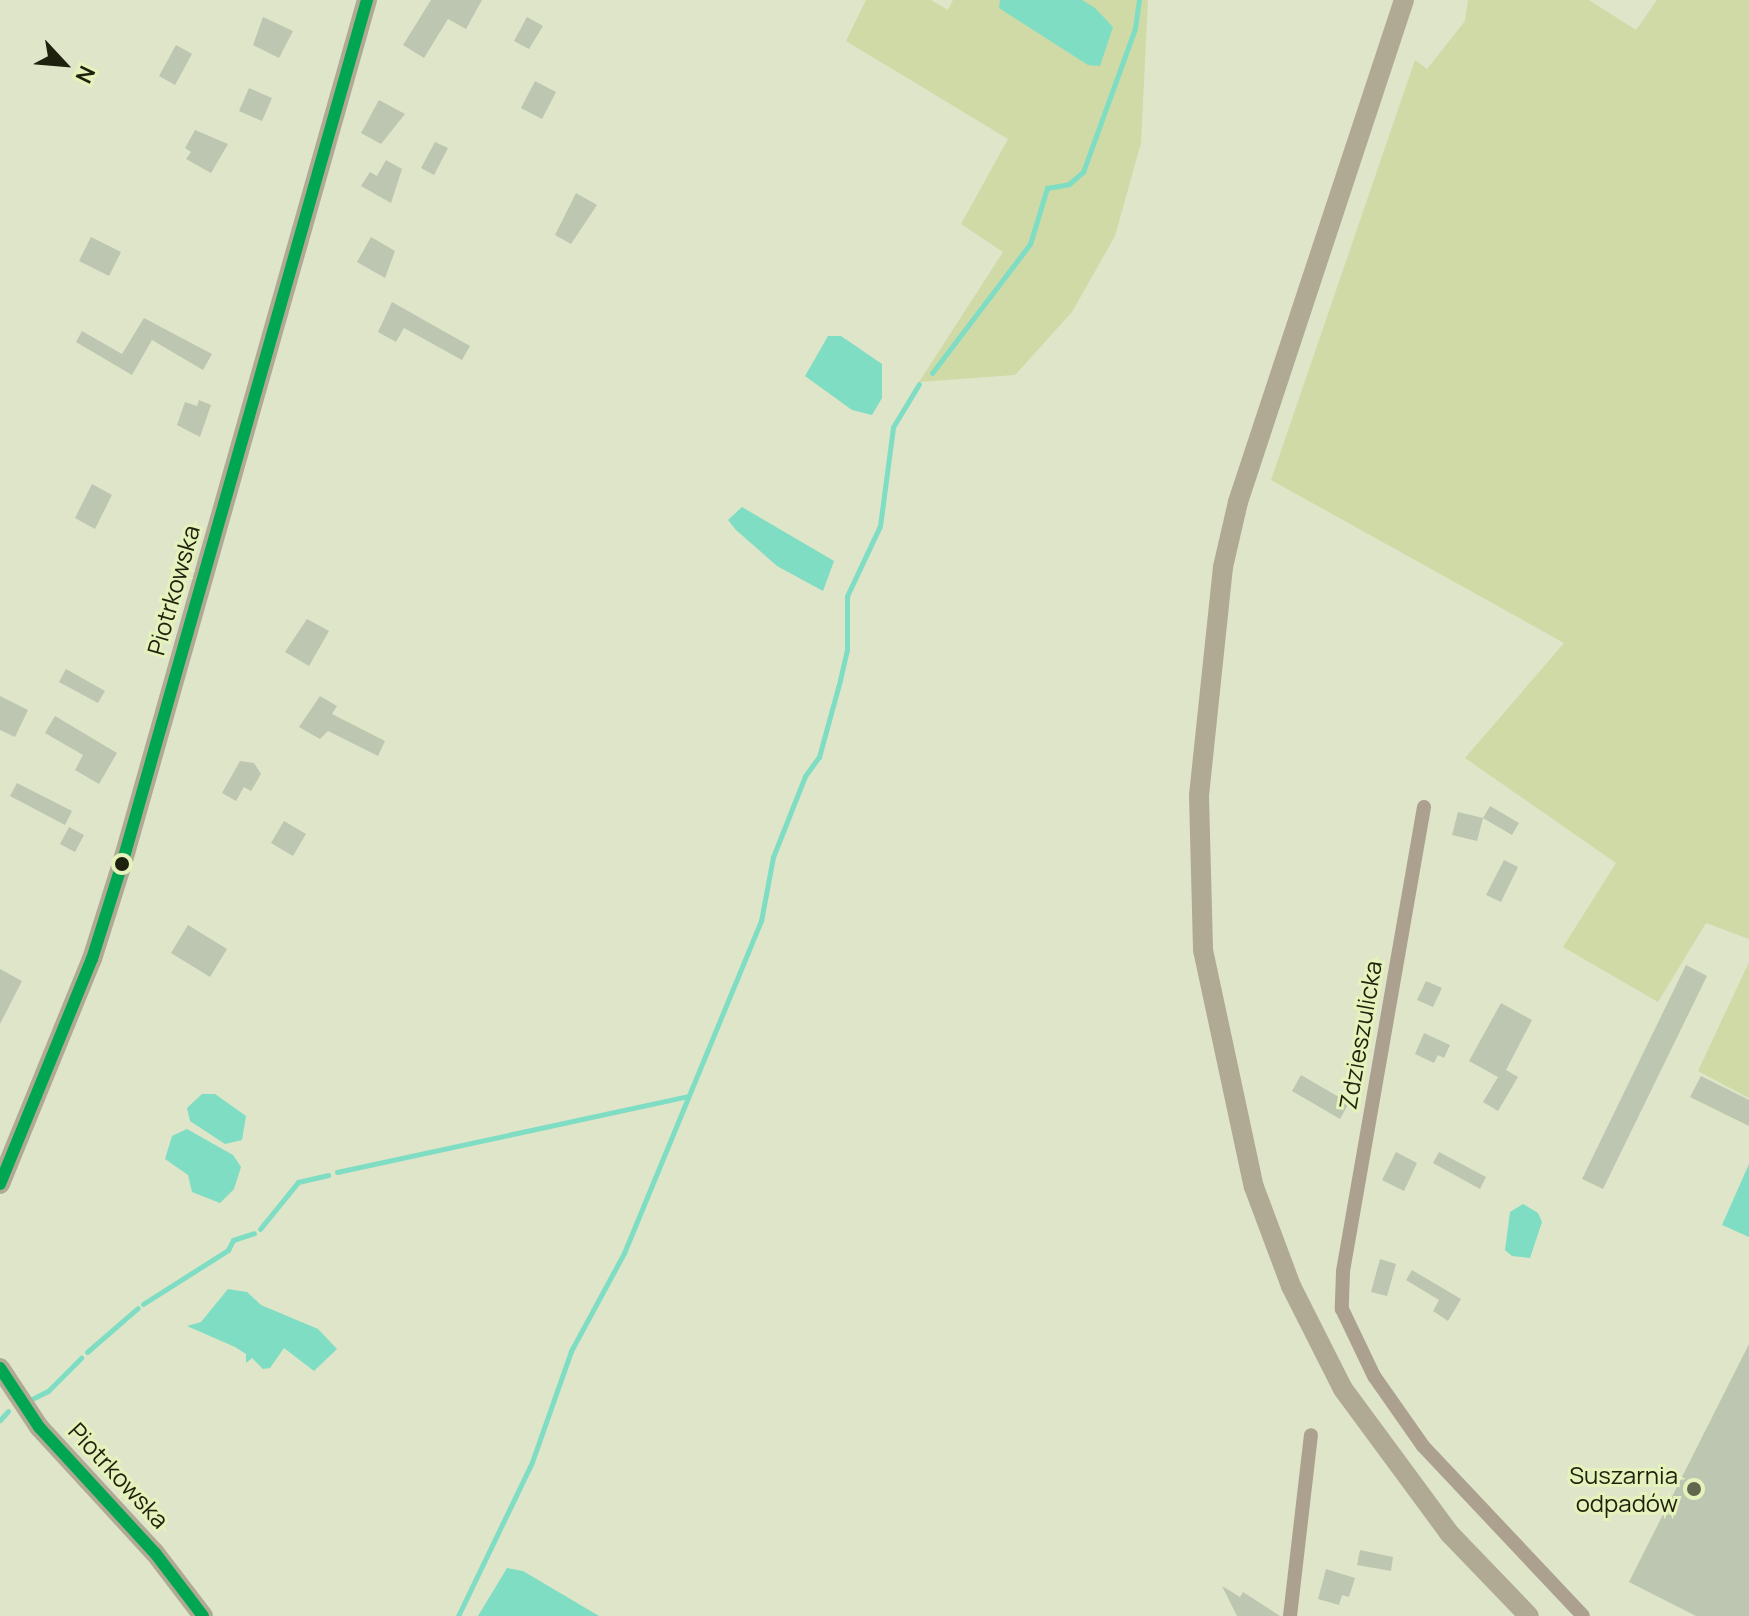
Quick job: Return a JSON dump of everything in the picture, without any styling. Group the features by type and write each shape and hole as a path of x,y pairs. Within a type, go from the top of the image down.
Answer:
{"main road":[{"name":"Piotrkowska","path":"0,1184 92,959 118,878 367,0"},
{"path":"1404,0 1238,502 1223,567 1199,796 1203,950 1254,1187 1291,1286 1343,1389 1449,1533 1529,1616"},
{"name":"Piotrkowska","path":"0,1368 39,1427 155,1553 203,1616"}],"street":[{"name":"Zdzieszulicka","path":"1424,807 1343,1272 1342,1309 1382,1388 1469,1500 1583,1616"},
{"path":"1290,1616 1311,1435"}],"green space":[{"path":"866,0 931,0 948,10 953,0 1148,0 1141,143 1115,236 1072,312 1015,375 919,382 1003,252 961,224 1008,139 846,41"},
{"path":"1468,0 1589,0 1636,30 1657,0 1749,0 1749,939 1706,923 1658,1002 1563,947 1616,863 1465,758 1564,643 1271,480 1415,60 1427,69 1465,21"},
{"path":"1749,962 1749,1098 1698,1071"}],"water":[{"path":"1000,0 1082,0 1095,8 1113,27 1100,66 1088,65 999,8"},
{"path":"828,336 841,336 882,364 882,398 872,415 852,410 805,376"},
{"path":"742,507 834,561 823,591 777,566 736,530 728,520"},
{"path":"202,1094 215,1094 246,1116 242,1140 225,1144 190,1121 187,1108"},
{"path":"187,1129 233,1155 241,1167 234,1189 220,1203 192,1192 188,1175 165,1159 172,1136"},
{"path":"1749,1164 1749,1237 1722,1225"},
{"path":"1523,1204 1538,1213 1542,1222 1530,1258 1512,1256 1505,1250 1510,1212"},
{"path":"228,1289 247,1292 261,1305 318,1329 337,1349 314,1371 284,1348 270,1368 263,1369 252,1358 246,1363 246,1354 235,1347 187,1326 201,1322"},
{"path":"507,1568 523,1571 599,1616 478,1616"}],"building":[{"path":"431,0 482,0 466,29 448,19 424,58 403,45"},
{"path":"263,17 293,31 279,58 253,45"},
{"path":"527,17 543,26 529,49 514,41"},
{"path":"176,45 192,54 175,85 159,76"},
{"path":"535,81 556,92 542,119 521,108"},
{"path":"249,88 272,98 262,121 239,111"},
{"path":"379,100 405,114 381,144 361,133"},
{"path":"195,130 228,144 211,173 186,159 191,152 185,148"},
{"path":"435,142 448,148 434,175 421,168"},
{"path":"386,160 402,169 391,203 361,186 370,172 377,176"},
{"path":"576,193 597,205 571,244 555,235"},
{"path":"91,237 121,252 109,276 79,261"},
{"path":"371,237 395,251 385,278 357,262"},
{"path":"392,302 470,346 462,360 404,328 396,342 378,332"},
{"path":"144,318 212,354 203,370 152,340 132,375 76,342 82,331 122,354"},
{"path":"199,400 211,405 200,437 177,425 185,402 197,406"},
{"path":"92,484 112,495 95,529 75,518"},
{"path":"307,619 329,631 309,666 285,652"},
{"path":"66,669 105,691 98,703 59,682"},
{"path":"0,696 28,710 15,737 0,730"},
{"path":"320,696 337,706 332,714 385,741 378,756 328,731 320,739 299,727"},
{"path":"55,716 117,753 99,784 75,770 83,755 45,733"},
{"path":"240,761 254,763 261,774 251,791 244,787 236,801 222,793"},
{"path":"17,783 72,811 65,825 10,796"},
{"path":"1490,806 1519,823 1512,835 1483,818"},
{"path":"1458,812 1483,818 1477,841 1452,835"},
{"path":"284,821 306,834 293,856 271,843"},
{"path":"69,827 84,835 75,852 60,844"},
{"path":"1504,860 1518,867 1501,902 1486,895"},
{"path":"188,925 227,949 210,977 171,953"},
{"path":"1686,965 1707,976 1603,1189 1582,1179"},
{"path":"0,969 22,981 0,1024"},
{"path":"1426,981 1442,988 1433,1007 1417,1000"},
{"path":"1501,1003 1532,1020 1506,1070 1518,1077 1498,1111 1483,1102 1498,1077 1469,1061"},
{"path":"1424,1033 1450,1045 1444,1058 1438,1055 1434,1063 1415,1054"},
{"path":"1301,1075 1349,1103 1340,1119 1292,1091"},
{"path":"1701,1076 1749,1100 1749,1126 1690,1097"},
{"path":"1396,1152 1417,1163 1404,1191 1382,1180"},
{"path":"1439,1152 1486,1177 1480,1189 1433,1163"},
{"path":"1380,1259 1396,1264 1387,1296 1371,1292"},
{"path":"1412,1270 1461,1299 1448,1321 1433,1311 1439,1300 1406,1280"},
{"path":"1749,1344 1749,1616 1696,1616 1629,1582"},
{"path":"1360,1550 1393,1557 1391,1571 1357,1565"},
{"path":"1326,1569 1355,1578 1349,1597 1342,1595 1339,1605 1318,1599"},
{"path":"1222,1586 1240,1597 1243,1592 1280,1616 1237,1616"}],"waterway":[{"path":"932,373 1030,244 1047,188 1069,184 1083,172 1135,28 1139,0"},
{"path":"458,1616 532,1462 571,1351 624,1253 761,921 773,857 805,776 819,757 840,680 847,650 847,596 880,526 893,427 919,384"},
{"path":"337,1172 688,1096"},
{"path":"260,1229 298,1182 328,1175"},
{"path":"143,1304 228,1250 233,1240 254,1233"},
{"path":"87,1352 138,1308"},
{"path":"30,1400 48,1391 81,1358"},
{"path":"0,1420 8,1411"}],"transit line":[{"path":"0,1184 92,959 122,864 367,0"},
{"path":"0,1368 39,1427 155,1553 203,1616"}],"place":[{"name":"Suszarnia odpadów","path":"1694,1489"}]}
